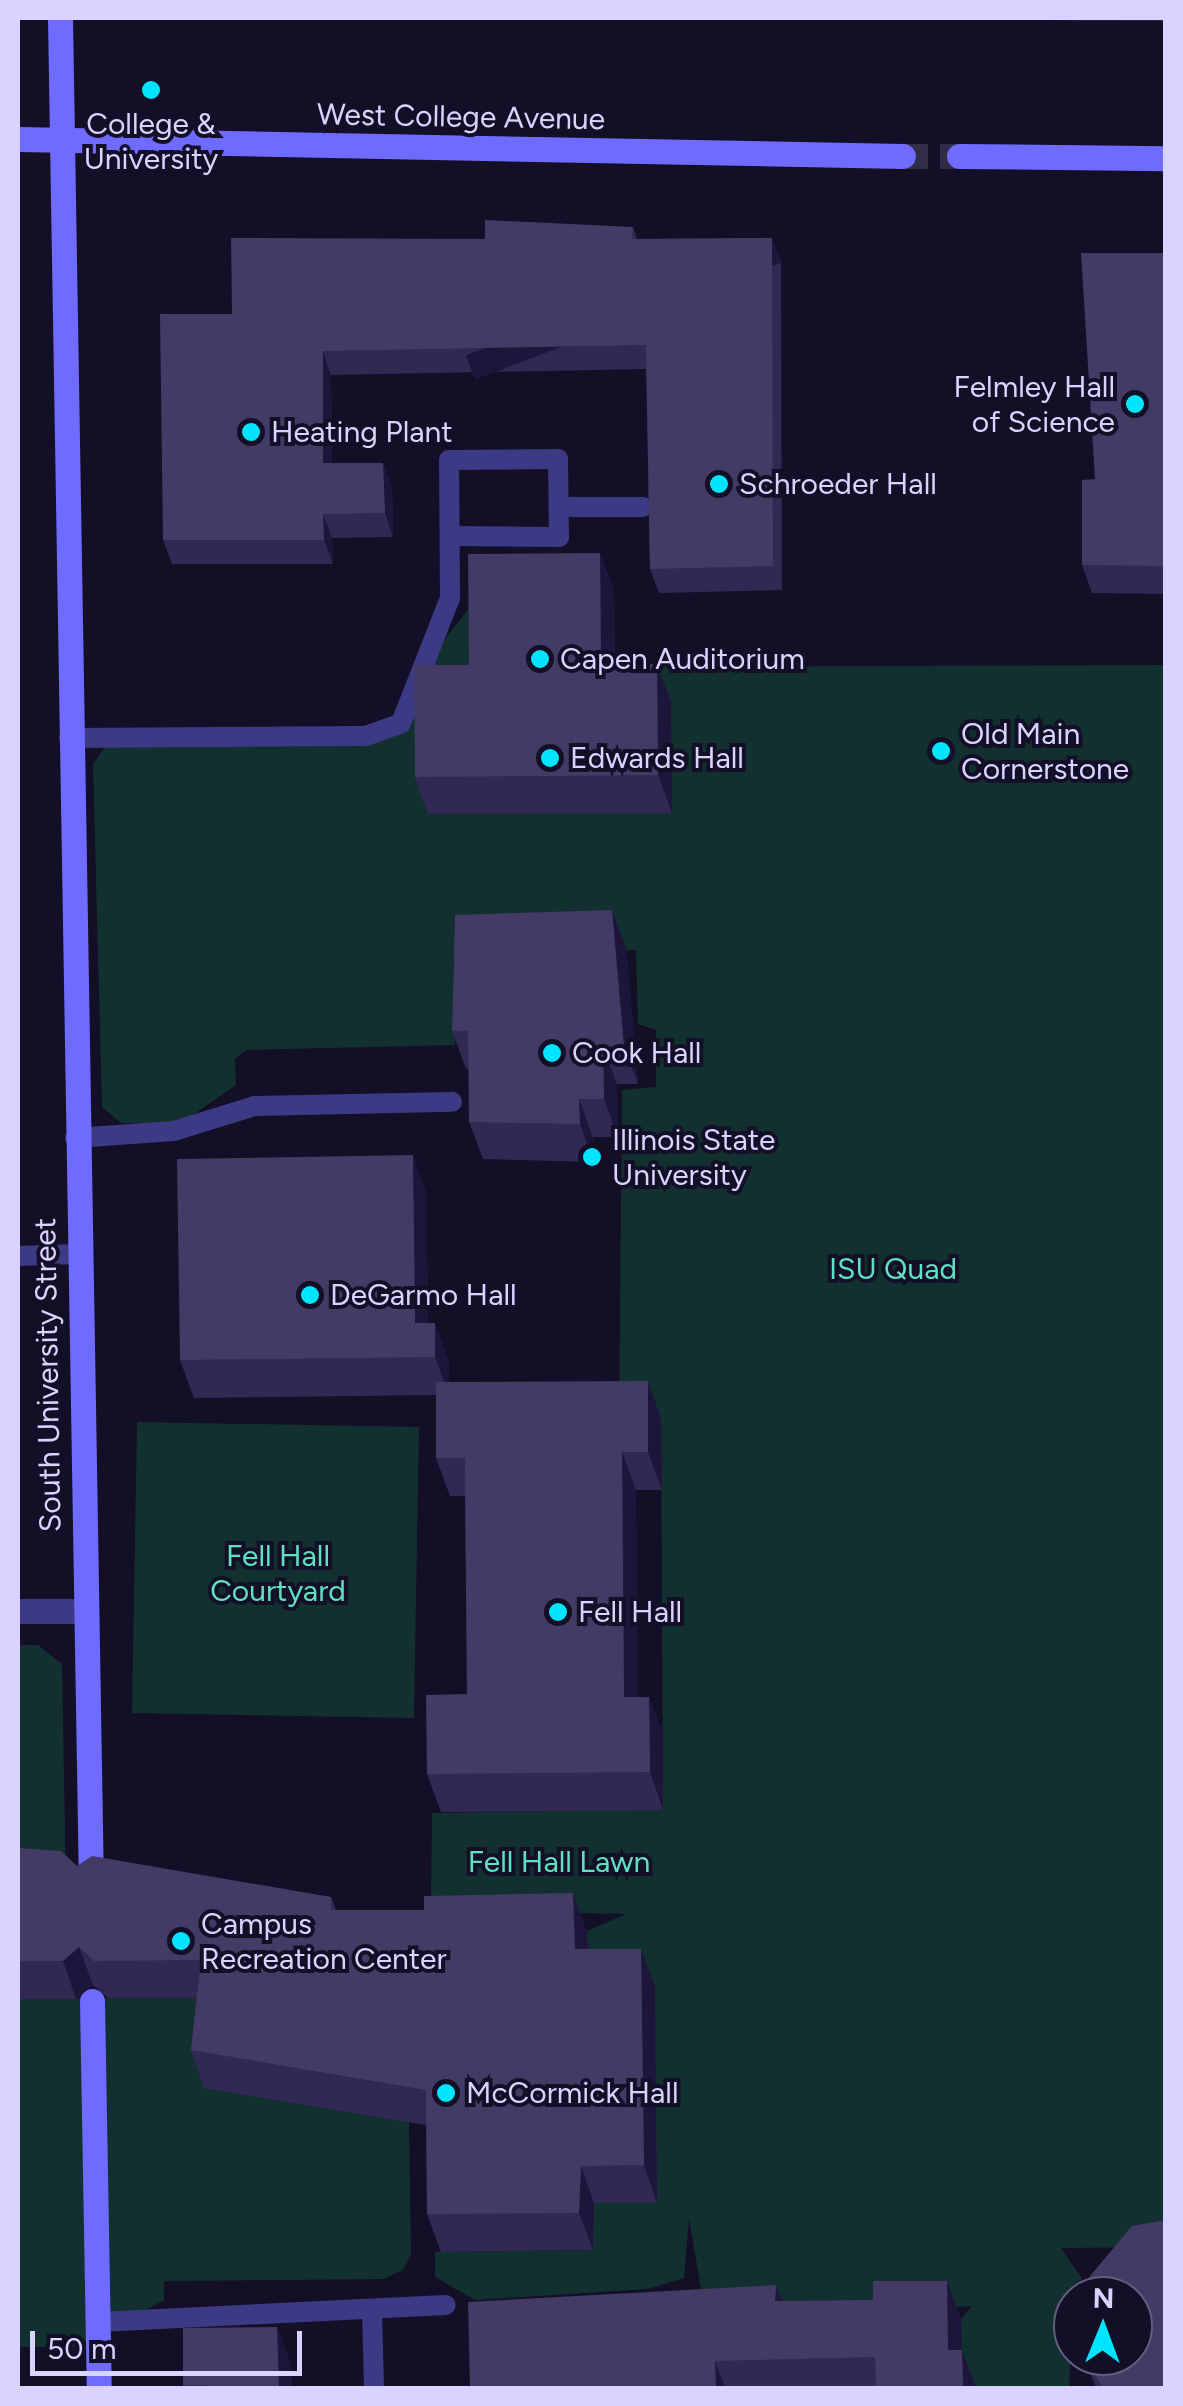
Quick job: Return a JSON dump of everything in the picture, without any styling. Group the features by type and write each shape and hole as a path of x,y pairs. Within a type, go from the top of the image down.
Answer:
{"street":[{"name":"South University Street","path":"60,18 90,1888"},
{"name":"West College Avenue","path":"18,138 903,156"},
{"path":"959,156 1166,158"},
{"path":"18,1610 86,1611"},
{"path":"92,2001 98,2388"}],"lane":[{"path":"69,738 366,736 401,724 450,598 449,460 558,460 560,537 450,536"},
{"path":"558,508 644,507"},
{"path":"76,1138 174,1131 255,1106 452,1102"},
{"path":"18,1256 78,1254"},
{"path":"98,2322 446,2306"},
{"path":"372,2312 374,2388"}],"green space":[{"name":"ISU Quad","path":"482,592 615,667 1165,665 1165,2247 1061,2248 1080,2276 1053,2276 1053,2376 1070,2376 1069,2388 962,2388 961,2319 972,2306 801,2317 773,2291 703,2301 689,2218 684,2278 648,2289 475,2300 435,2277 435,2252 592,2250 594,2203 657,2202 589,1986 587,1931 626,1914 445,1910 431,1899 432,1813 663,1809 661,1420 619,1419 622,1090 656,1087 656,1030 638,1024 636,950 453,959 455,1045 246,1050 235,1059 236,1085 180,1124 121,1123 102,1107 93,764 105,747 368,746 398,731 447,636"},
{"name":"Fell Hall Courtyard","path":"137,1422 419,1427 414,1718 132,1713"},
{"path":"18,1645 38,1645 62,1664 68,1998 214,1998 409,2121 411,2254 403,2270 383,2279 164,2281 164,2300 73,2347 18,2347"}],"building":[{"path":"485,220 633,227 632,239 772,238 773,566 650,569 646,345 323,351 323,463 383,463 385,513 323,514 324,540 163,540 160,314 232,314 231,238 485,239"},
{"name":"Felmley Hall of Science","path":"1081,253 1166,253 1166,566 1082,565 1082,480 1095,479"},
{"name":"Edwards Hall","path":"600,553 601,665 657,664 658,775 415,777 414,665 469,665 468,554"},
{"name":"Cook Hall","path":"612,910 624,1047 603,1046 604,1099 579,1099 580,1124 469,1122 468,1031 452,1031 455,915"},
{"name":"DeGarmo Hall","path":"413,1155 415,1323 435,1323 435,1357 180,1360 177,1159"},
{"name":"Fell Hall","path":"648,1381 648,1452 622,1452 624,1697 649,1697 650,1772 427,1774 426,1695 467,1694 465,1458 436,1458 436,1382"},
{"name":"McCormick Hall","path":"18,1848 61,1851 77,1866 92,1856 331,1897 331,1910 424,1910 424,1896 573,1893 575,1949 641,1949 644,2165 581,2166 579,2213 427,2214 426,2090 191,2050 201,1960 94,1961 79,1947 63,1961 18,1961"},
{"path":"1166,2220 1166,2388 1103,2388 1096,2376 1153,2376 1153,2276 1090,2276 1132,2226"},
{"path":"873,2281 947,2281 948,2350 962,2350 963,2388 876,2388 875,2357 715,2361 716,2388 470,2388 468,2302 776,2285 775,2301 873,2300"},
{"path":"277,2327 279,2388 183,2385 183,2328"}],"tunnel":[{"path":"903,156 959,156"}],"place":[{"name":"College & University","path":"151,90"},
{"name":"Felmley Hall of Science","path":"1135,404"},
{"name":"Heating Plant","path":"251,432"},
{"name":"Schroeder Hall","path":"719,484"},
{"name":"Capen Auditorium","path":"540,659"},
{"name":"Old Main Cornerstone","path":"941,751"},
{"name":"Edwards Hall","path":"550,758"},
{"name":"Cook Hall","path":"552,1053"},
{"name":"Illinois State University","path":"592,1157"},
{"name":"DeGarmo Hall","path":"310,1295"},
{"name":"Fell Hall","path":"558,1612"},
{"name":"Campus Recreation Center","path":"181,1941"},
{"name":"McCormick Hall","path":"446,2093"}],"park label":[{"name":"Fell Hall Lawn","path":"559,1862"}]}
